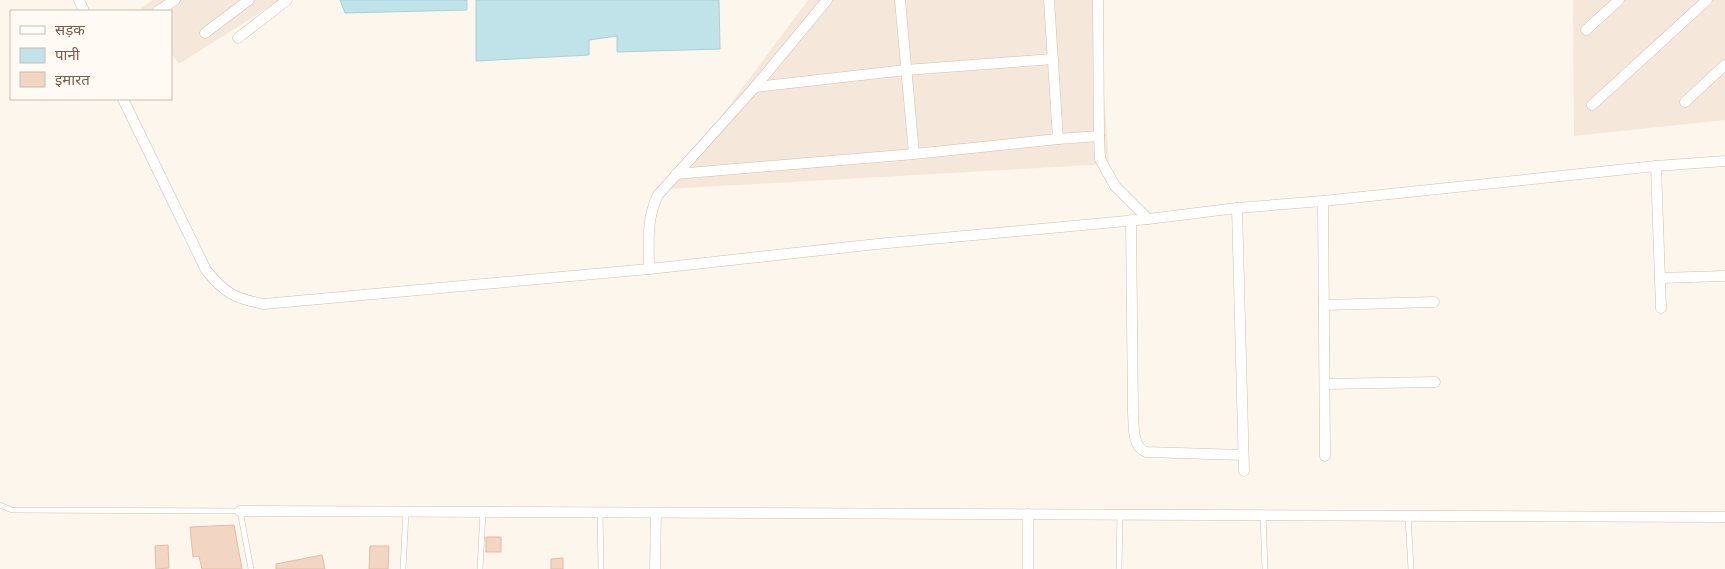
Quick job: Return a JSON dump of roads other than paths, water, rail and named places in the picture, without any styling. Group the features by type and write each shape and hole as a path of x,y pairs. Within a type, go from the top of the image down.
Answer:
{"street":[{"path":"160,10 175,0"},
{"path":"238,38 287,0"},
{"path":"649,269 649,218 651,208 658,194 754,87 827,0"},
{"path":"900,0 914,154"},
{"path":"1049,0 1058,138"},
{"path":"1098,0 1100,159 1115,186 1148,219"},
{"path":"1586,30 1619,0"},
{"path":"1592,105 1707,0"},
{"path":"205,33 244,2"},
{"path":"754,87 906,70 1053,59"},
{"path":"1685,102 1725,65"},
{"path":"123,100 206,270 218,285 232,295 246,301 264,304 649,269 887,243 1148,219 1238,208 1656,166 1725,161"},
{"path":"676,174 914,154 1058,138 1099,136"},
{"path":"1656,166 1661,308"},
{"path":"1322,201 1325,456"},
{"path":"1238,208 1244,471"},
{"path":"1131,220 1133,413 1134,434 1137,445 1140,450 1146,452 1243,455"},
{"path":"1660,278 1725,276"},
{"path":"1324,305 1434,302"},
{"path":"1324,384 1435,382"},
{"path":"240,511 1725,517"},
{"path":"655,569 656,513"},
{"path":"1028,514 1028,569"}],"lane":[{"path":"0,505 12,510 240,511 250,569"},
{"path":"402,569 406,512"},
{"path":"480,569 483,512"},
{"path":"600,512 601,569"},
{"path":"1119,569 1120,514"},
{"path":"1263,515 1265,569"},
{"path":"1408,516 1411,569"}],"water":[{"path":"340,0 467,0 467,10 345,13"},
{"path":"476,0 719,0 720,49 617,52 617,36 589,40 589,55 476,61"}]}
